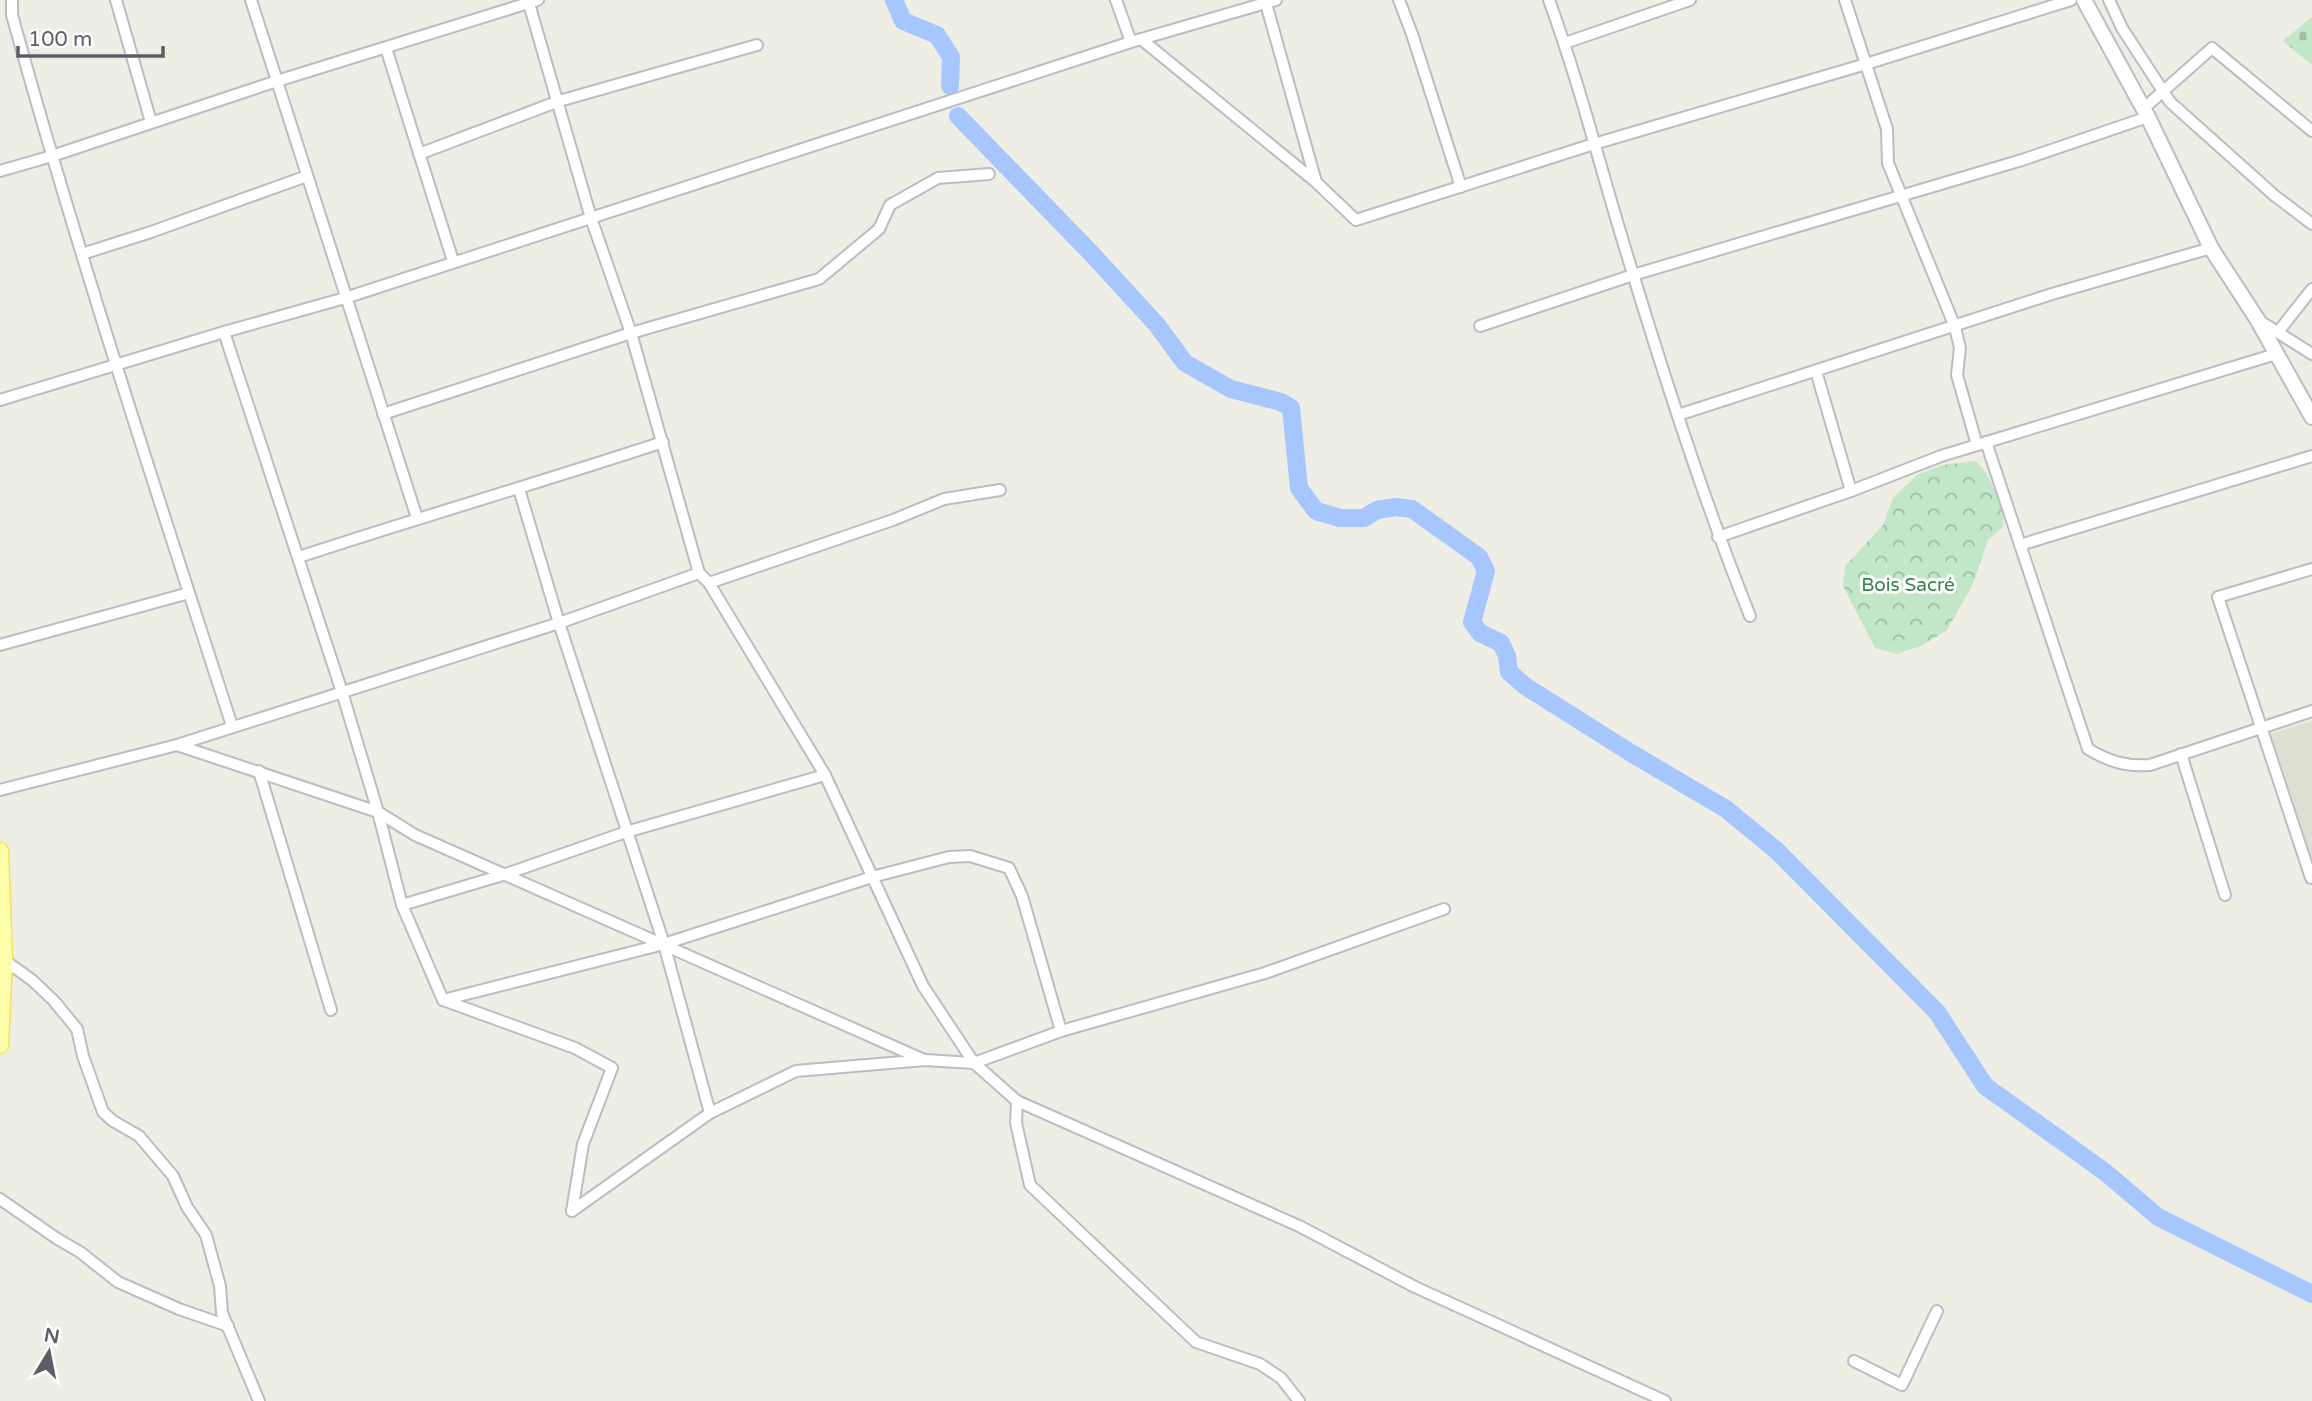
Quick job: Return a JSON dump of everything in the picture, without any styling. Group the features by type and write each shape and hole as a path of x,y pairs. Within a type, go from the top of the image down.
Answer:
{"main road":[{"path":"2084,0 2145,113 2211,248 2257,319 2312,417"},
{"path":"0,851 5,960 0,1045"}],"street":[{"path":"12,0 12,15 52,156 116,366 232,726"},
{"path":"116,0 151,122"},
{"path":"251,0 417,518"},
{"path":"1116,0 1136,41 1316,181 1356,220 1594,144 2071,0"},
{"path":"1399,0 1461,187"},
{"path":"1549,0 1565,43 1633,275 1678,415 1718,537 1750,616"},
{"path":"1565,43 1690,0"},
{"path":"1845,0 1887,128 1888,163 1955,327 1960,348 1957,375 2020,545 2088,750 2104,759 2136,766 2150,765 2312,711"},
{"path":"2109,0 2122,27 2170,102 2275,196 2312,224"},
{"path":"0,171 531,1 591,218 631,333 699,573 709,583 825,775 923,986 975,1063 1017,1101 1299,1226 1415,1287 1665,1401"},
{"path":"0,400 345,298 1136,41 1269,1 1316,181"},
{"path":"418,154 559,102 757,45"},
{"path":"386,48 453,261"},
{"path":"1480,326 1633,275 2022,160 2145,113 2163,91 2212,48 2312,131"},
{"path":"383,414 631,333 819,279 879,229 890,205 938,178 989,174"},
{"path":"82,254 307,176"},
{"path":"1678,415 2052,294 2211,248"},
{"path":"2278,332 2312,289"},
{"path":"2257,319 2312,354"},
{"path":"223,332 342,692 378,812 402,905 443,1000 575,1048 612,1068 583,1144 572,1211 710,1113 796,1071 925,1060 975,1063 1061,1031 1265,973 1444,909"},
{"path":"1718,537 1851,491 1941,456 2276,354"},
{"path":"1816,371 1851,491"},
{"path":"299,557 663,442"},
{"path":"2020,545 2312,456"},
{"path":"519,489 559,623 664,944 710,1113"},
{"path":"709,583 893,520 944,499 1000,490"},
{"path":"2311,878 2218,597 2312,569"},
{"path":"0,789 177,745 559,623 699,573"},
{"path":"0,645 189,593"},
{"path":"177,745 378,812 415,835 925,1060"},
{"path":"2181,754 2225,895"},
{"path":"259,771 331,1010"},
{"path":"402,905 506,874 626,832 825,775"},
{"path":"443,1000 664,944 872,877 949,857 970,856 1009,868 1022,896 1061,1031"},
{"path":"5,960 40,987 77,1029 83,1056 103,1112 139,1136 173,1176 187,1207 206,1235 220,1286 222,1313 259,1401"},
{"path":"1017,1101 1016,1123 1030,1185 1196,1342 1260,1364 1281,1378 1299,1401"},
{"path":"0,1199 80,1252 118,1282 179,1309 228,1326"},
{"path":"1854,1361 1902,1385 1937,1311"}],"shaded area":[{"path":"2312,721 2312,859 2271,734"}],"green space":[{"path":"2312,17 2312,65 2283,41"},
{"name":"Bois Sacré","path":"1976,461 1987,474 2004,511 2003,527 1988,540 1972,586 1947,630 1923,645 1897,654 1875,648 1843,586 1845,566 1883,525 1893,498 1917,475 1943,465"}],"waterway":[{"path":"894,0 903,21 937,35 951,57 950,86"},
{"path":"958,116 1090,252 1157,325 1185,363 1231,389 1281,402 1291,408 1299,488 1316,511 1340,518 1364,518 1377,510 1396,507 1412,509 1479,557 1486,571 1472,622 1480,633 1501,643 1507,656 1509,672 1525,686 1631,753 1726,809 1776,850 1937,1012 1985,1086 2105,1172 2158,1217 2312,1294"}]}
